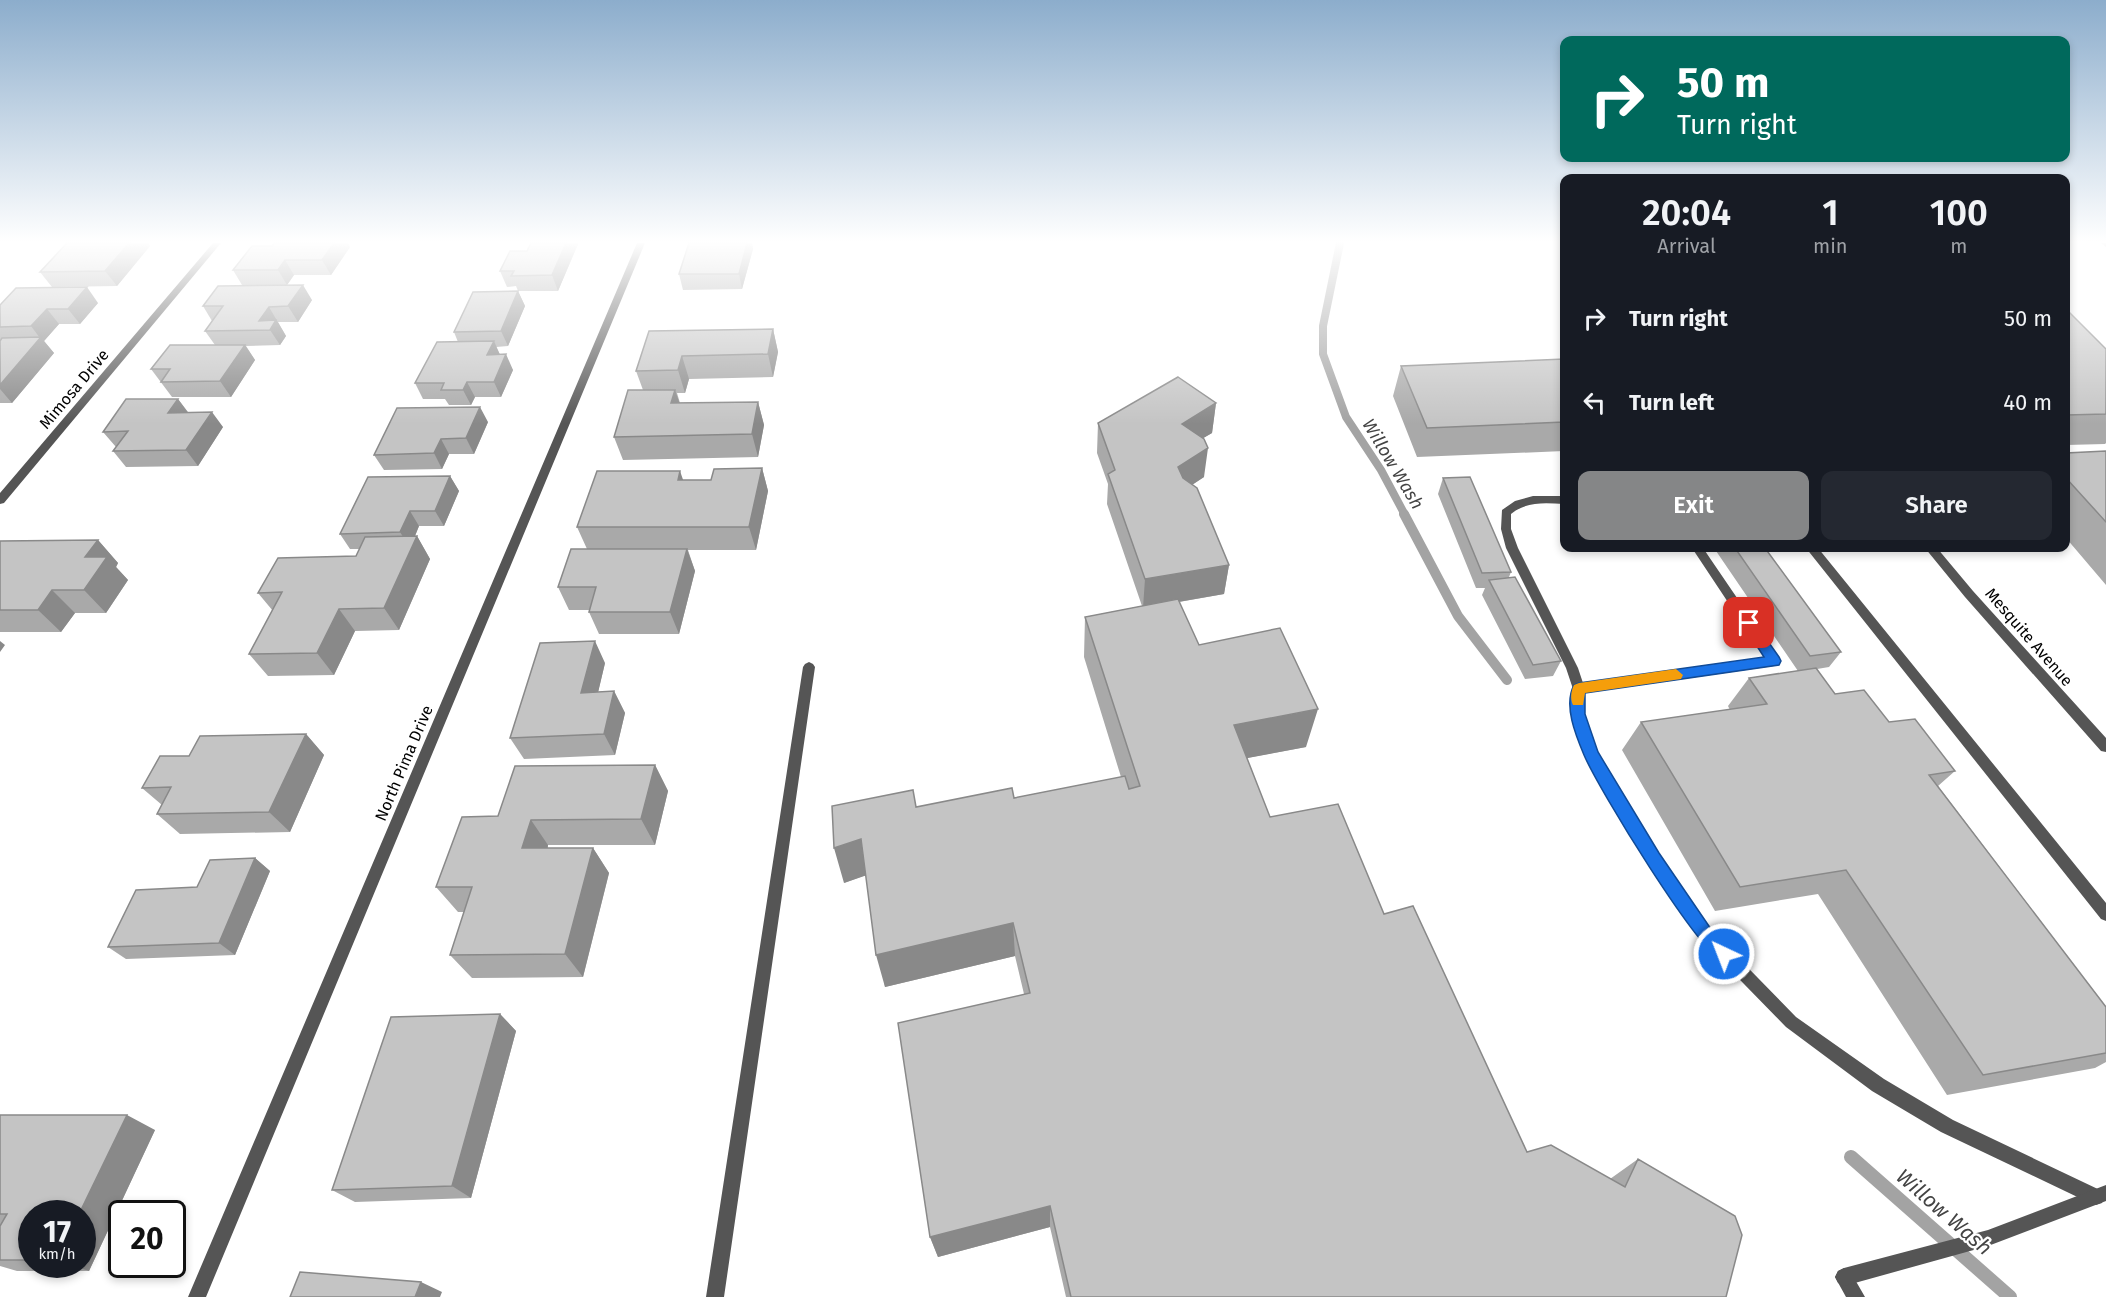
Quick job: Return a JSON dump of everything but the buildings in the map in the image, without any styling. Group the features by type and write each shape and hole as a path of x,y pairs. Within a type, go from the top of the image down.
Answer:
{"street":[{"name":"Mimosa Drive","path":"0,500 166,304"},
{"name":"North Pima Drive","path":"197,1297 616,304"},
{"path":"1560,500 1528,500 1515,504 1506,513 1506,529 1512,548 1572,668 1579,689 1578,714 1591,754 1653,858 1708,937 1791,1022 1878,1086 1947,1126 2101,1195"},
{"path":"1579,689 1774,661 1700,552"},
{"path":"1815,552 2106,914"},
{"name":"Mesquite Avenue","path":"1933,552 1976,603 2106,747"},
{"path":"715,1297 809,667"},
{"path":"1856,1297 1844,1277 1988,1238 2101,1195"}],"waterway":[{"name":"Willow Wash","path":"1328,304 1323,326 1323,354 1346,417 1381,470 1405,515"},
{"name":"Willow Wash","path":"1404,514 1458,616 1507,680"},
{"name":"Willow Wash","path":"1851,1157 2010,1297"}],"slow traffic":[{"path":"1578,700 1579,689 1676,675"}],"route":[{"path":"1724,954 1708,937 1653,858 1591,754 1578,714 1579,689 1774,661 1749,623"}]}
